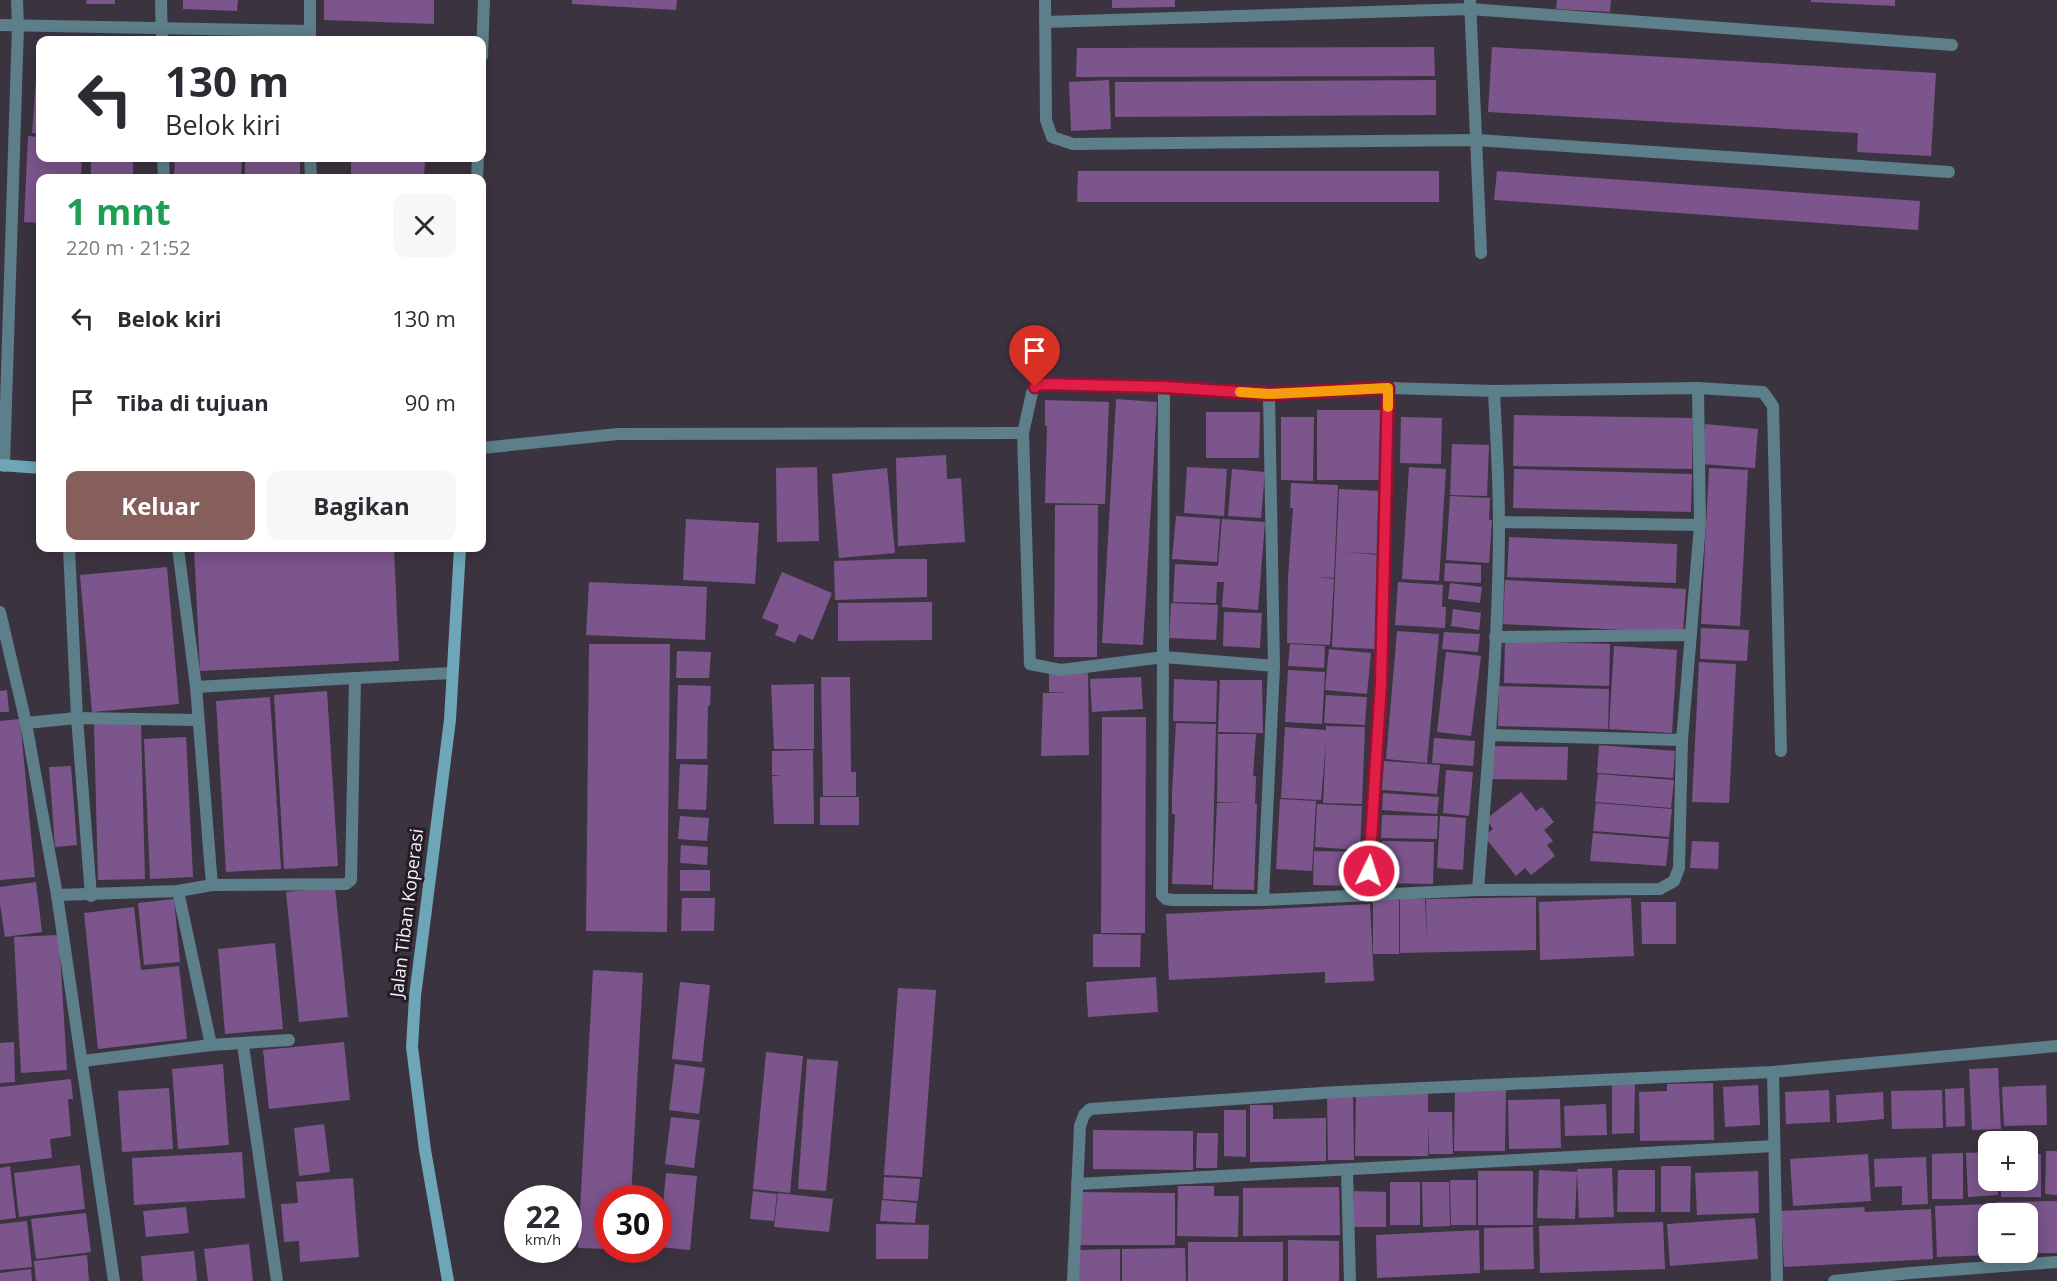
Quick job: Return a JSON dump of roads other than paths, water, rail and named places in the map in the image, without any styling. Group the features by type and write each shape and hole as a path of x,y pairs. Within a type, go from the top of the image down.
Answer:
{"street":[{"path":"17,0 18,25 2,466 36,468"},
{"path":"161,0 162,35"},
{"path":"0,25 162,35 310,36 310,0"},
{"path":"483,36 484,0"},
{"path":"1045,0 1046,120 1052,137 1073,144 1476,140 1949,172"},
{"path":"1045,22 1470,4 1952,45"},
{"path":"1470,4 1481,253"},
{"path":"1274,666 1164,657 1061,670 1030,664 1023,433 1035,387 1039,384 1164,387 1269,394 1388,388 1494,391 1698,388 1763,392 1773,406 1781,750"},
{"path":"1164,387 1162,895 1166,899 1173,900 1263,900 1478,890 1660,889 1674,881 1679,868 1682,740 1700,525 1698,388"},
{"path":"1368,895 1381,683 1388,388"},
{"path":"1478,890 1490,735 1499,522 1494,391"},
{"path":"1263,900 1274,666 1269,394"},
{"path":"486,448 618,434 1023,433"},
{"path":"1499,522 1700,525"},
{"path":"69,552 77,718 91,896"},
{"path":"179,552 196,687 212,885"},
{"name":"Jalan Tiban Koperasi","path":"448,1281 425,1150 412,1047 417,975 450,720 460,552"},
{"path":"0,612 26,723 57,895 114,1281"},
{"path":"1495,637 1691,635"},
{"path":"196,687 452,673"},
{"path":"57,895 91,896 178,891 212,885 346,884 351,880 355,678"},
{"path":"26,723 77,718 198,720"},
{"path":"1490,735 1682,740"},
{"path":"178,891 211,1045"},
{"path":"83,1061 211,1045 243,1045 289,1040"},
{"path":"243,1045 276,1281"},
{"path":"1072,1281 1080,1126 1084,1115 1090,1109 1337,1092 1773,1072 2057,1046"},
{"path":"1773,1072 1777,1281"},
{"path":"1077,1184 1774,1146"},
{"path":"1347,1170 1350,1281"},
{"path":"1834,1281 2057,1262"}]}
